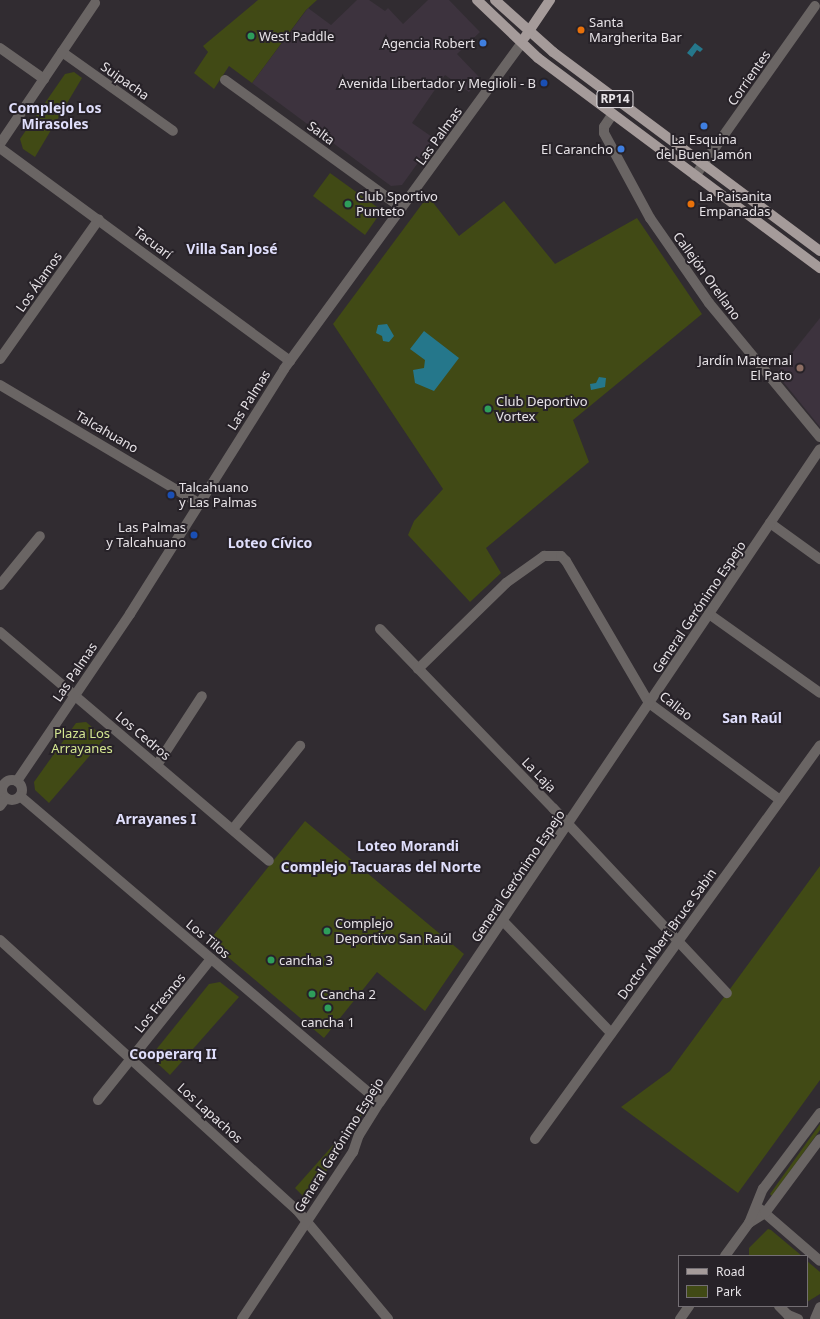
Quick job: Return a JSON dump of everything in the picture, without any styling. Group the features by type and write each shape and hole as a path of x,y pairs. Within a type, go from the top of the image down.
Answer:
{"main road":[{"name":"RP14","path":"477,0 521,44 612,115 820,268"},
{"name":"RP14","path":"495,0 528,32 703,165 820,251"},
{"path":"521,44 550,0"}],"street":[{"path":"0,144 95,3"},
{"name":"Corrientes","path":"695,176 814,5"},
{"name":"Las Palmas","path":"17,782 75,695 290,361 521,44"},
{"path":"0,48 44,79"},
{"name":"Suipacha","path":"62,52 173,131"},
{"name":"Salta","path":"225,80 402,208"},
{"name":"Callejón Orellano","path":"612,115 604,127 604,133 650,218 709,302 820,437"},
{"name":"Tacuarí","path":"0,148 99,219 290,361"},
{"name":"Los Álamos","path":"0,359 99,219"},
{"name":"Talcahuano","path":"0,385 199,503"},
{"name":"General Gerónimo Espejo","path":"242,1319 353,1152 359,1134 380,1102 569,824 820,449"},
{"path":"770,523 820,559"},
{"path":"0,585 40,536"},
{"name":"Callao","path":"418,669 506,583 544,556 555,554 566,561 650,703 780,800"},
{"path":"709,614 820,693"},
{"name":"La Laja","path":"380,629 569,824 727,993"},
{"name":"Los Cedros","path":"0,632 269,861"},
{"path":"157,765 202,696"},
{"name":"Doctor Albert Bruce Sabin","path":"535,1139 820,745"},
{"path":"233,829 300,746"},
{"path":"10,780 17,782 22,790 20,796 11,800 6,798 2,791 2,782 10,780"},
{"name":"Los Tilos","path":"20,796 380,1102"},
{"path":"0,806 6,798"},
{"path":"503,921 611,1033"},
{"name":"Los Lapachos","path":"0,940 306,1221 388,1319"},
{"name":"Los Fresnos","path":"98,1100 211,959"},
{"path":"731,1253 749,1223 755,1205 820,1113"},
{"path":"749,1223 765,1213 820,1139"},
{"path":"755,1205 820,1261"},
{"path":"680,1319 688,1307"},
{"path":"780,1307 788,1315 798,1319"},
{"path":"815,1319 820,1307"}],"shaded area":[{"path":"357,0 369,0 385,11 388,8 403,24 428,0 449,0 480,32 457,54 480,78 469,92 445,75 412,123 435,139 402,185 391,186 252,83 308,8 331,25"},
{"name":"Jardín Maternal El Pato","path":"820,318 820,427 776,373"}],"green space":[{"name":"West Paddle","path":"258,0 317,0 306,10 252,83 229,66 214,89 194,73 208,52 203,46"},
{"path":"74,72 82,78 35,157 23,149 20,139 65,74"},
{"name":"Club Sportivo Punteto","path":"330,173 377,207 379,215 365,235 313,196"},
{"name":"Club Deportivo Vortex","path":"428,196 459,236 504,201 555,264 637,218 702,314 573,420 589,462 486,548 501,573 470,602 408,535 414,521 443,489 333,324"},
{"name":"Plaza Los Arrayanes","path":"86,722 105,738 49,803 35,790 34,782 76,723"},
{"name":"Complejo Deportivo San Raúl","path":"305,821 464,954 425,1011 377,972 324,1038 209,941"},
{"path":"820,866 820,1080 738,1193 621,1107 670,1071"},
{"path":"220,982 239,997 170,1075 156,1062 155,1051 209,984"},
{"path":"366,1108 311,1196 304,1197 295,1188"},
{"path":"820,1124 820,1130 772,1196 770,1194"},
{"path":"768,1229 801,1255 749,1255 749,1248"},
{"path":"808,1262 820,1272 820,1294 808,1301"}],"water":[{"path":"695,43 703,49 700,52 697,50 692,57 687,53"},
{"path":"387,324 394,336 389,342 383,341 382,336 376,333 378,325"},
{"path":"424,331 459,358 434,391 415,383 413,370 424,368 425,360 410,349"},
{"path":"599,377 606,378 605,387 591,390 590,384 596,383"}],"place":[{"name":"Santa Margherita Bar","path":"581,30"},
{"name":"West Paddle","path":"251,36"},
{"name":"Agencia Robert","path":"483,43"},
{"name":"Avenida Libertador y Meglioli - B","path":"544,83"},
{"name":"La Esquina del Buen Jamón","path":"704,126"},
{"name":"El Carancho","path":"621,149"},
{"name":"Club Sportivo Punteto","path":"348,204"},
{"name":"La Paisanita Empanadas","path":"691,204"},
{"name":"Jardín Maternal El Pato","path":"800,368"},
{"name":"Club Deportivo Vortex","path":"488,409"},
{"name":"Talcahuano y Las Palmas","path":"171,495"},
{"name":"Las Palmas y Talcahuano","path":"194,535"},
{"name":"Complejo Deportivo San Raúl","path":"327,931"},
{"name":"cancha 3","path":"271,960"},
{"name":"Cancha 2","path":"312,994"},
{"name":"cancha 1","path":"328,1008"}],"district":[{"name":"Complejo Los Mirasoles","path":"55,116"},
{"name":"Villa San José","path":"232,249"},
{"name":"Loteo Cívico","path":"270,543"},
{"name":"San Raúl","path":"752,718"},
{"name":"Arrayanes I","path":"156,819"},
{"name":"Loteo Morandi","path":"408,846"},
{"name":"Complejo Tacuaras del Norte","path":"381,867"},
{"name":"Cooperarq II","path":"173,1054"}]}
